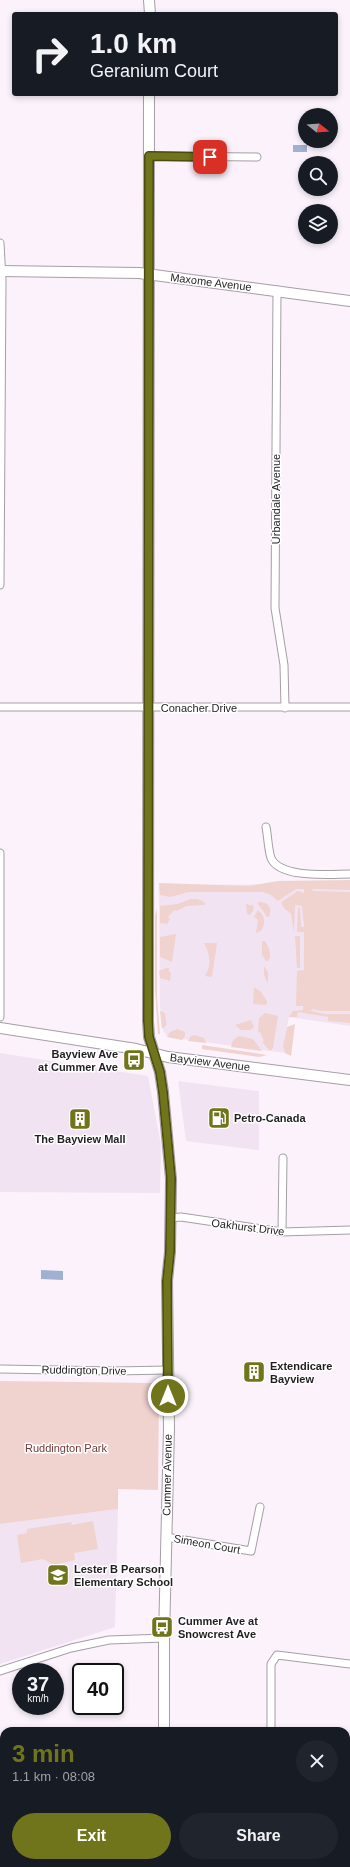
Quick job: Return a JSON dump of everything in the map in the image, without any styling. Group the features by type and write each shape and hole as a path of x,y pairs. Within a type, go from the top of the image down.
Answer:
{"street":[{"path":"150,0 150,12"},
{"name":"Cummer Avenue","path":"149,96 148,1021 149,1037 160,1072 165,1106 171,1178 167,1281 169,1370 164,1638 164,1727"},
{"path":"149,156 257,157"},
{"path":"0,243 0,585"},
{"name":"Maxome Avenue","path":"1,271 139,273 277,290 350,301"},
{"name":"Urbandale Avenue","path":"277,290 275,608 284,665 284,708"},
{"name":"Conacher Drive","path":"0,707 350,708"},
{"path":"266,828 272,859 283,870 300,873 350,874"},
{"path":"0,852 0,1017"},
{"name":"Bayview Avenue","path":"0,1028 136,1049 154,1054 350,1080"},
{"path":"282,1232 283,1158"},
{"name":"Oakhurst Drive","path":"170,1218 181,1218 282,1232 350,1230"},
{"name":"Ruddington Drive","path":"0,1369 114,1371 169,1370"},
{"name":"Simeon Court","path":"166,1537 251,1551 260,1507"},
{"path":"0,1671 77,1646 109,1640 164,1638"},
{"path":"271,1727 271,1664 277,1655 350,1664"}],"shaded area":[{"path":"350,884 350,1026 289,1017 283,1046 285,1053 167,1037 162,1028 160,1004 159,885"},
{"path":"0,1053 148,1076 161,1145 160,1193 0,1192"},
{"path":"178,1081 259,1091 259,1150 186,1141"},
{"name":"Lester B Pearson Elementary School","path":"118,1509 115,1627 0,1664 0,1524"}],"green space":[{"path":"350,880 350,890 312,889 313,891 350,892 350,1011 321,1011 312,1009 311,1011 325,1014 350,1014 350,1023 328,1021 328,1017 298,1012 297,1017 289,1017 293,1011 303,1010 303,1006 296,1006 297,971 304,970 304,932 297,932 298,908 300,908 301,927 304,927 304,925 302,906 295,905 294,932 291,914 284,908 281,902 298,891 304,893 304,889 296,889 278,901 271,895 263,892 189,892 170,897 160,895 159,883 248,886 278,881"},
{"path":"191,899 198,899 205,903 205,905 187,906 176,911 174,910 168,917 170,919 167,924 160,923 160,906 177,904"},
{"path":"258,902 262,902 269,906 269,917 267,917"},
{"path":"246,904 254,906 250,915 247,914"},
{"path":"157,909 157,997 160,1034 158,1034 155,989 155,915"},
{"path":"258,910 262,914 264,923 261,931 256,933 258,920 254,917"},
{"path":"176,934 172,962 160,957 160,937"},
{"path":"295,936 300,936 300,968 297,968"},
{"path":"262,941 265,941 270,952 270,957 267,962 262,955"},
{"path":"204,943 217,943 212,977 205,976 209,968 209,960 208,951"},
{"path":"264,966 268,972 268,984 264,975"},
{"path":"169,968 169,972 171,972 170,981 160,978 159,971"},
{"path":"254,987 261,992 267,1001 266,1005 253,1004"},
{"path":"160,1011 165,1013 167,1024 164,1028 162,1028"},
{"path":"265,1013 278,1016 273,1048 270,1051 262,1042 264,1041 260,1032 258,1033 259,1018"},
{"path":"251,1020 254,1027 250,1030 241,1030 235,1025"},
{"path":"295,1024 291,1056 285,1053 283,1046 287,1027"},
{"path":"177,1029 185,1032 185,1036 182,1040 167,1037 170,1032"},
{"path":"194,1035 204,1038 206,1043 188,1041 190,1037"},
{"path":"239,1036 253,1039 262,1051 231,1047 233,1040"},
{"path":"202,1045 267,1055 259,1057 202,1049"},
{"name":"Ruddington Park","path":"0,1381 155,1384 159,1391 158,1490 118,1489 118,1509 0,1524"},
{"path":"93,1521 98,1549 74,1553 75,1560 54,1565 43,1559 21,1563 17,1535 27,1533 27,1529 71,1522 72,1525"}],"water":[{"path":"293,145 298,145 298,148 307,148 307,152 293,152"},
{"path":"41,1270 63,1271 63,1280 41,1279"}],"place":[{"name":"Bayview Ave at Cummer Ave","path":"134,1060"},
{"name":"Petro-Canada","path":"219,1118"},
{"name":"The Bayview Mall","path":"80,1119"},
{"name":"Extendicare Bayview","path":"254,1372"},
{"name":"Lester B Pearson Elementary School","path":"58,1575"},
{"name":"Cummer Ave at Snowcrest Ave","path":"162,1627"}],"route":[{"path":"168,1396 169,1370 167,1281 170,1252 171,1178 163,1092 160,1072 149,1037 148,1021 149,156 210,157"}]}
